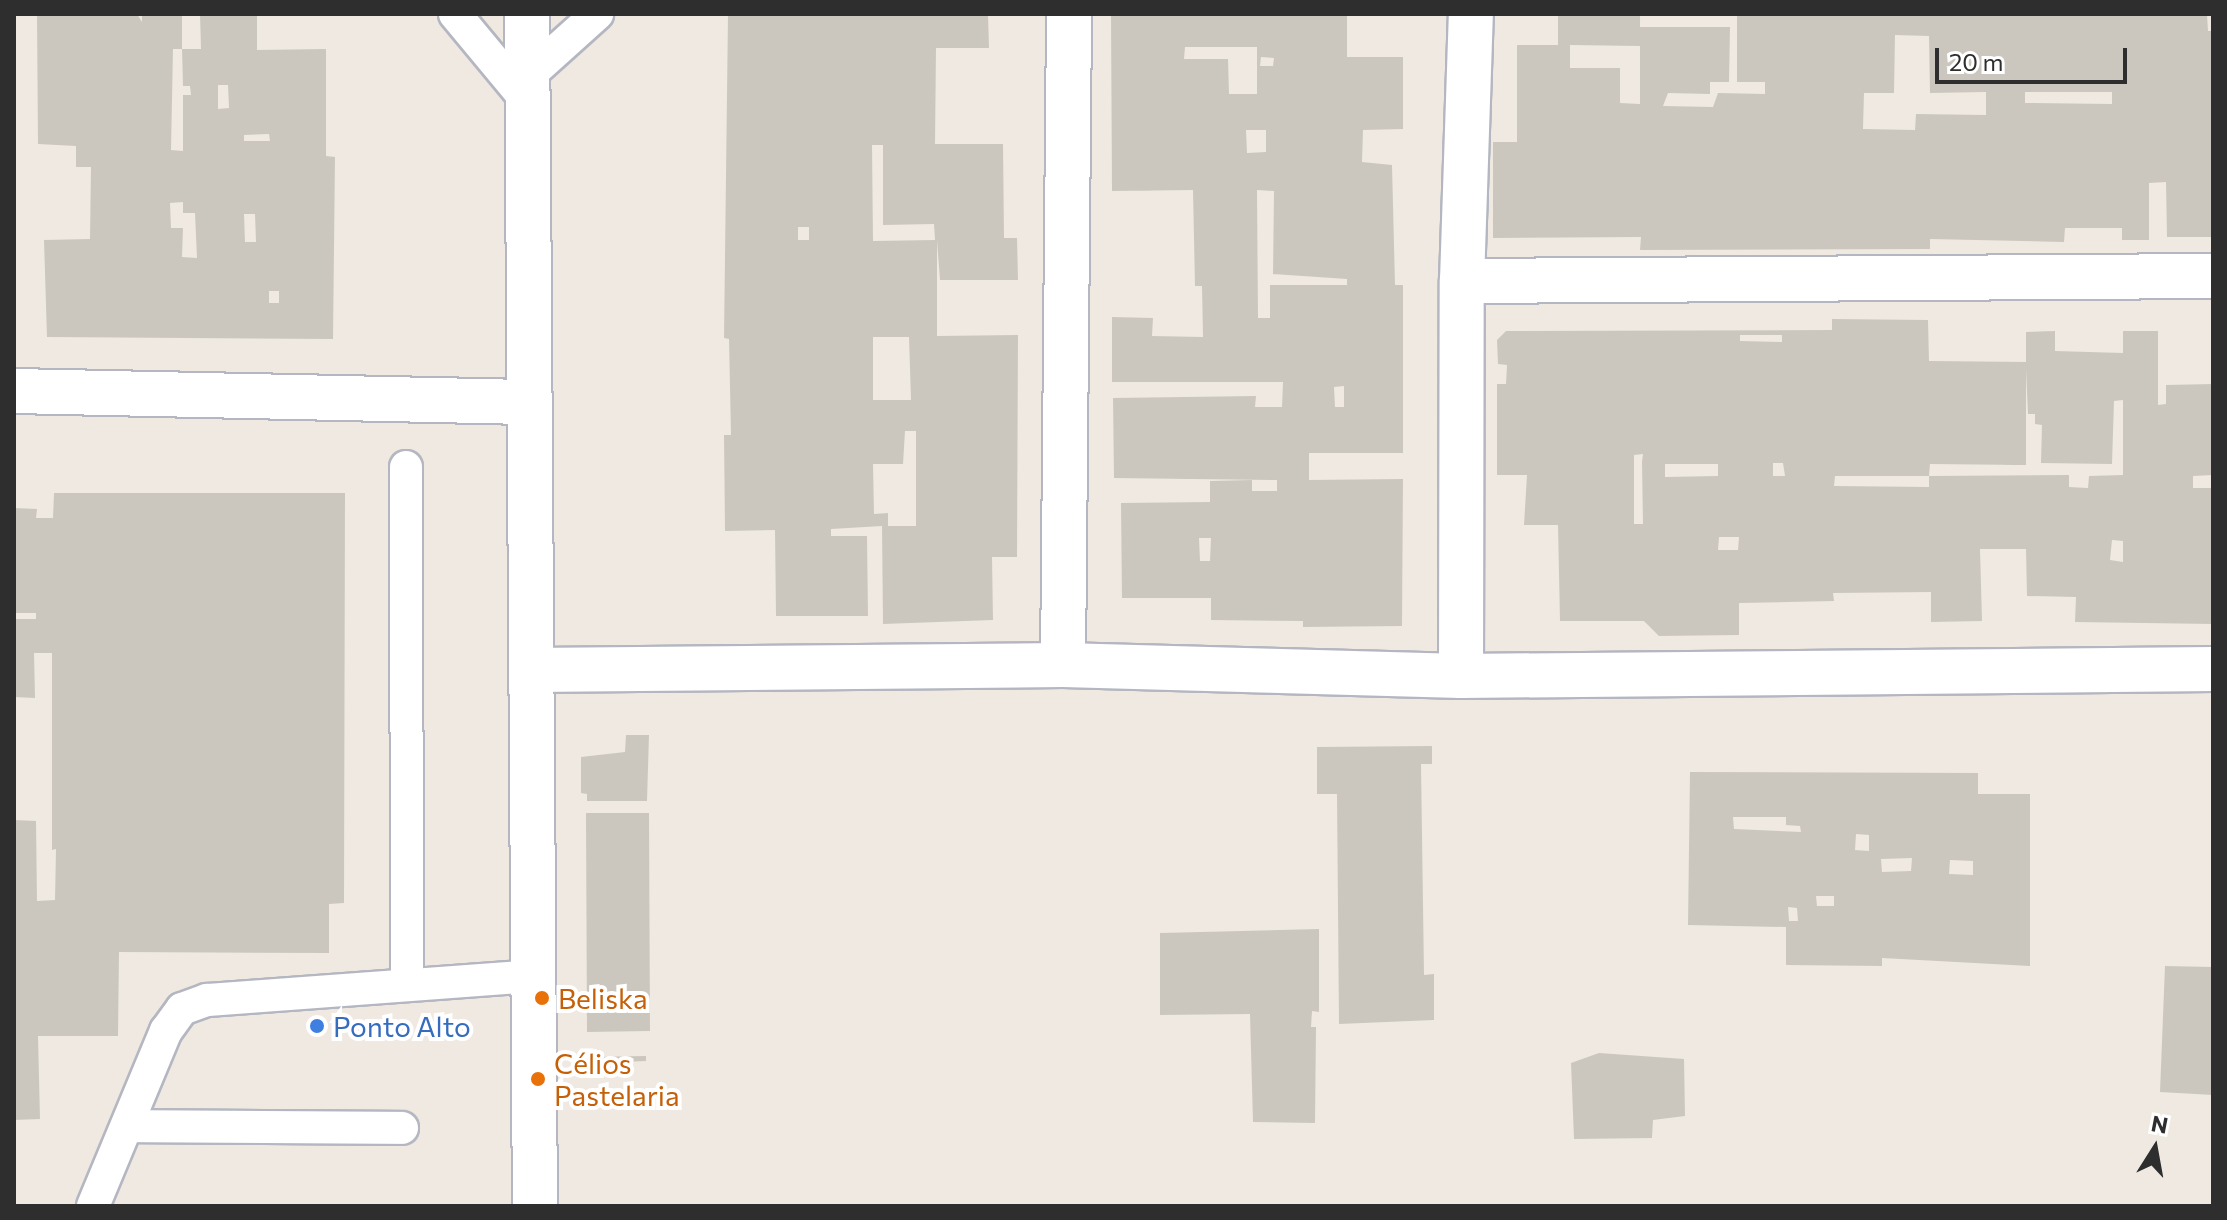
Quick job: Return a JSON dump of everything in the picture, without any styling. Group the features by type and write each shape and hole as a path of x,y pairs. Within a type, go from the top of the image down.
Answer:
{"street":[{"path":"527,14 535,1206"},
{"path":"1063,665 1069,14"},
{"path":"1461,676 1462,281 1471,14"},
{"path":"1462,281 2213,276"},
{"path":"14,391 528,402"},
{"path":"531,670 1063,665 1461,676 2213,669"}],"lane":[{"path":"455,14 528,89 597,14"},
{"path":"406,467 407,985"},
{"path":"93,1206 166,1031 182,1009 207,1000 533,976"},
{"path":"127,1126 402,1128"}],"building":[{"path":"37,14 137,14 142,22 142,14 182,14 182,49 201,49 200,14 257,14 257,50 326,49 326,156 335,157 333,339 47,337 44,240 90,239 91,167 76,167 76,146 38,144","holes":["173,49 182,49 183,86 190,86 191,95 183,95 183,151 171,150","218,85 228,85 229,108 218,109","269,134 270,141 244,141 244,135","183,202 183,213 195,213 197,258 182,257 183,228 171,228 170,203","244,214 255,214 256,242 245,242","269,291 279,291 279,303 269,303"]},
{"path":"728,14 988,14 989,48 936,48 935,144 1003,144 1004,238 1017,238 1018,280 940,280 937,240 937,336 1018,335 1017,557 992,557 993,620 883,624 882,526 831,529 831,536 867,536 868,616 776,616 775,530 725,531 724,435 731,435 729,339 724,338","holes":["872,145 883,145 883,225 934,224 935,240 873,241","798,227 809,227 809,240 798,240","873,337 909,337 911,400 873,400","905,431 916,431 916,526 888,526 888,513 874,514 873,464 903,464"]},
{"path":"1111,14 1347,14 1347,57 1403,57 1403,129 1363,130 1362,162 1392,165 1395,285 1403,285 1403,453 1309,453 1309,480 1403,479 1402,626 1303,627 1303,621 1211,620 1211,598 1122,598 1121,503 1210,502 1210,481 1252,480 1252,491 1277,491 1277,480 1114,478 1113,398 1256,396 1255,407 1282,407 1283,382 1112,382 1112,317 1153,318 1152,336 1203,337 1202,286 1195,286 1193,190 1112,191","holes":["1185,47 1257,47 1257,94 1229,94 1228,59 1184,59","1261,57 1274,58 1273,66 1260,66","1246,130 1266,130 1266,152 1247,153","1257,190 1274,191 1273,274 1347,279 1347,285 1270,285 1270,318 1258,318","1344,386 1344,407 1335,407 1334,387","1199,538 1211,538 1210,561 1200,561"]},
{"path":"1558,14 1640,14 1640,27 1730,27 1729,82 1710,82 1710,94 1668,93 1663,106 1713,107 1718,93 1765,94 1765,82 1737,82 1737,14 2207,14 2208,31 2213,31 2213,237 2167,237 2166,182 2149,183 2149,240 2122,240 2122,228 2065,228 2064,242 1930,239 1930,249 1640,250 1641,237 1493,238 1493,142 1517,142 1517,45 1558,45","holes":["1895,35 1929,36 1930,93 1986,92 1986,115 1916,114 1915,130 1863,129 1864,93 1894,93","1570,45 1640,46 1640,104 1620,103 1620,68 1570,68","2025,92 2112,92 2112,104 2025,103"]},
{"path":"1832,319 1928,320 1929,361 2026,362 2026,332 2055,331 2055,351 2123,353 2123,331 2158,331 2158,405 2166,404 2166,385 2213,384 2213,475 2193,476 2193,488 2213,488 2213,624 2075,622 2076,597 2027,596 2026,549 1980,549 1982,621 1931,622 1931,592 1833,593 1834,601 1739,603 1739,635 1659,636 1644,621 1560,621 1558,525 1524,525 1527,475 1497,475 1497,384 1506,384 1507,365 1498,364 1497,340 1506,331 1832,330","holes":["1740,335 1782,335 1782,342 1740,341","2026,369 2028,414 2035,414 2035,424 2042,425 2041,463 2112,464 2114,401 2123,400 2123,475 2089,476 2088,488 2069,487 2069,475 1929,476 1930,464 2026,465","1643,454 1643,524 1634,524 1634,455","1773,463 1783,463 1785,476 1773,476","1665,464 1718,464 1718,476 1665,477","1835,476 1929,476 1929,487 1834,486","1719,537 1739,537 1738,550 1718,550","2112,540 2123,541 2123,562 2110,560"]},
{"path":"54,493 345,493 344,903 329,904 329,953 119,952 118,1036 38,1036 40,1119 14,1120 14,820 36,821 37,901 55,900 56,849 52,850 52,653 34,653 35,698 14,697 14,619 36,619 36,613 14,613 14,508 37,509 36,518 53,518"},
{"path":"626,735 649,735 647,801 587,801 587,794 581,793 581,757 625,752"},
{"path":"1432,746 1432,764 1421,764 1424,975 1434,974 1434,1020 1339,1024 1337,794 1317,794 1317,747"},
{"path":"1690,772 1978,773 1978,794 2030,794 2030,966 1882,958 1882,966 1786,965 1786,927 1688,925","holes":["1733,817 1786,817 1786,825 1800,826 1801,832 1734,829","1856,834 1869,835 1869,851 1855,850","1912,858 1911,871 1882,872 1881,859","1950,860 1973,861 1973,875 1949,874","1816,896 1834,896 1834,906 1817,906","1788,907 1797,908 1798,921 1789,921"]},
{"path":"586,813 649,813 650,1031 587,1032"},
{"path":"1319,929 1319,1012 1312,1011 1311,1027 1316,1027 1315,1123 1253,1122 1250,1014 1160,1015 1160,933"},
{"path":"2165,966 2213,967 2213,1095 2160,1092"},
{"path":"1599,1053 1684,1059 1685,1116 1653,1120 1652,1138 1574,1139 1571,1063"},
{"path":"646,1056 646,1061 590,1063 590,1057"}],"place":[{"name":"Beliska","path":"542,998"},
{"name":"Ponto Alto","path":"317,1026"},
{"name":"Célios Pastelaria","path":"538,1079"}]}
